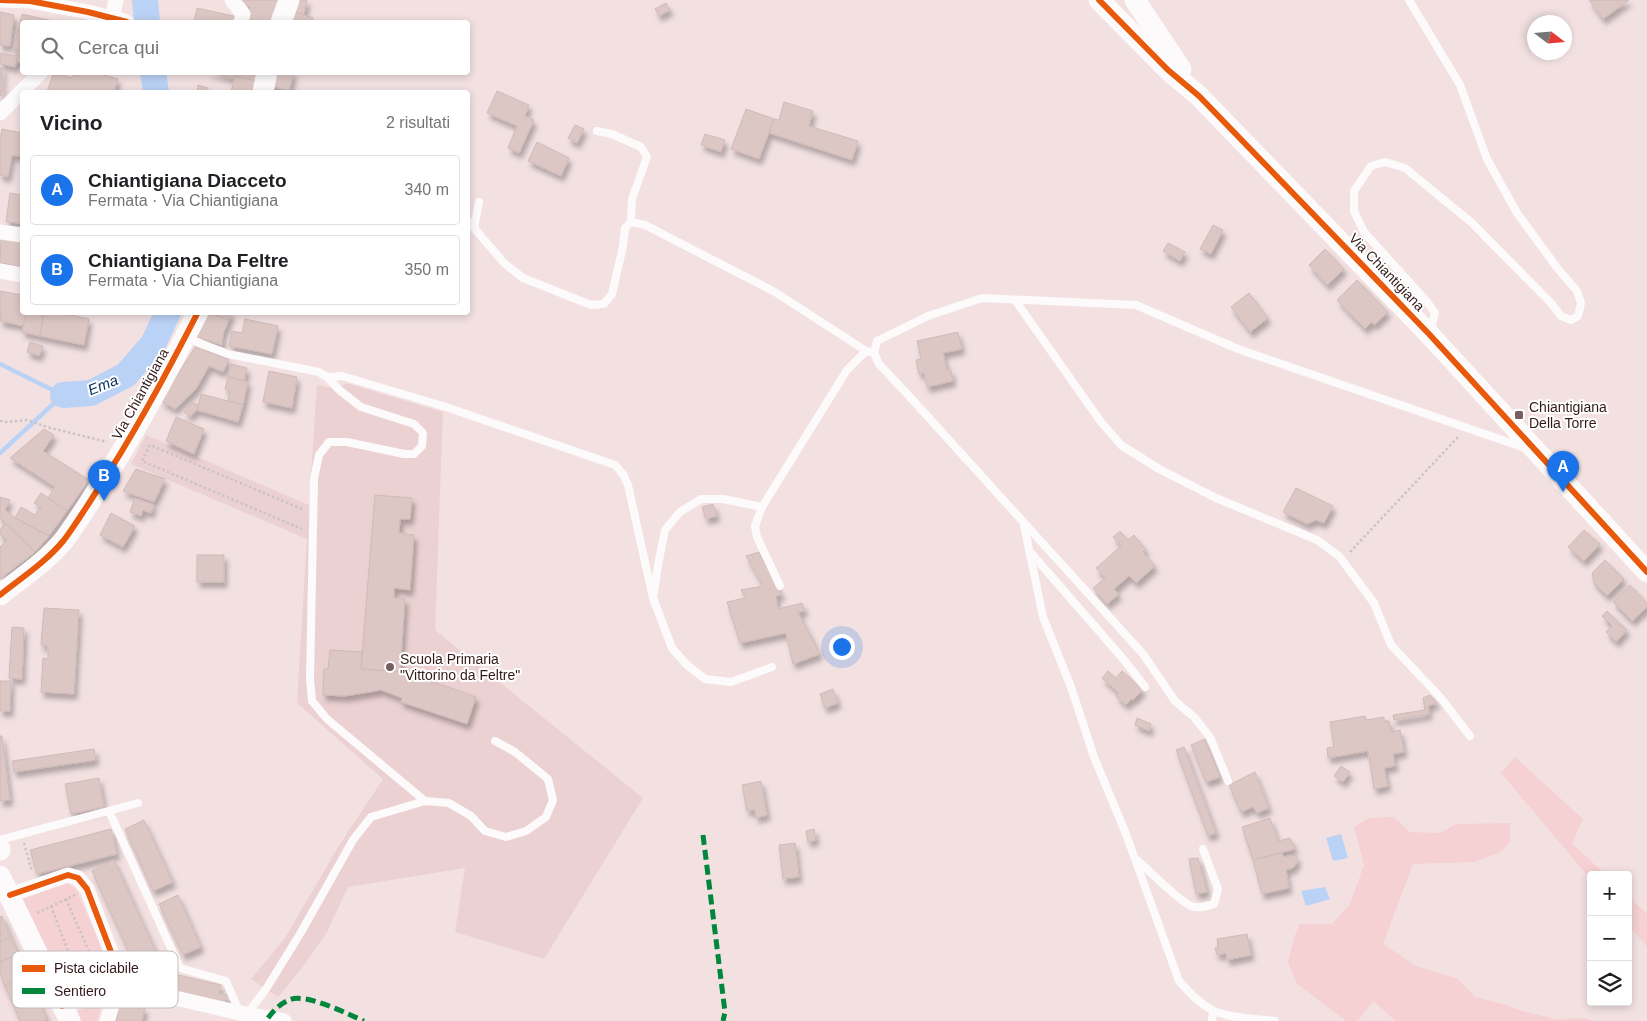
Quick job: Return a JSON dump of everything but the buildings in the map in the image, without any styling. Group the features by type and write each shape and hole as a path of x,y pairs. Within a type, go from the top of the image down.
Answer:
{"street":[{"path":"0,0 30,1 92,18 117,20"},
{"path":"112,19 116,0"},
{"path":"232,0 243,14 242,20"},
{"path":"282,20 289,0"},
{"name":"Via Chiantigiana","path":"1099,0 1168,70 1200,96 1429,334 1647,572"},
{"path":"1135,0 1200,96"},
{"path":"21,90 38,75"},
{"path":"264,90 267,75"},
{"path":"3,107 20,91"},
{"path":"0,232 20,235"},
{"path":"0,270 20,275"},
{"name":"Via Chiantigiana","path":"0,595 45,559 63,541 126,447 196,315"},
{"path":"36,951 5,885 68,875 78,878 81,892 106,951"},
{"path":"178,999 284,1021"},
{"path":"66,1014 78,1008"},
{"path":"107,1021 112,1008"}],"lane":[{"path":"1409,0 1460,85 1487,159 1517,213 1576,291 1581,303 1578,316 1572,320 1561,316 1552,303 1471,222 1405,168 1384,162 1371,166 1354,191 1354,211 1364,232 1435,313 1429,334"},
{"path":"470,223 504,263 523,278 591,305 604,304 612,294 626,228 631,222 632,199 647,158 641,147 612,134 597,131"},
{"path":"474,228 479,202"},
{"path":"631,222 645,225 775,292 870,352 1143,654 1175,701 1194,717 1210,737 1228,781"},
{"path":"780,586 757,537 755,526 762,507 847,370 870,352 877,341 928,316 982,298 1136,305 1238,349 1536,452"},
{"path":"1015,300 1101,422 1121,445 1159,469 1216,498 1317,540 1339,556 1374,603 1391,645 1440,696 1470,736"},
{"path":"185,338 228,354 318,372 327,377 338,389 361,407 414,424 423,433 422,446 414,454 404,454 347,442 329,442 319,455 314,479 310,679 312,701 327,719 425,801"},
{"path":"327,377 342,376 446,406 615,465 623,474 628,485 653,598 672,648 687,665 705,679 731,682 772,667"},
{"path":"653,598 665,530 680,512 701,500 723,499 762,507"},
{"path":"1024,523 1043,617 1071,688 1094,757 1135,858 1179,981 1194,997 1222,1014 1275,1021"},
{"path":"1030,551 1125,661 1145,687"},
{"path":"178,964 180,968 226,981 243,1013 266,989 300,934 353,840 371,817 425,801 449,803 471,816 485,831 506,837 526,831 546,817 553,800 548,779 515,752 496,741"},
{"path":"0,840 138,803"},
{"path":"109,811 172,951"},
{"path":"1135,858 1181,899 1192,906 1202,907 1214,904 1218,889 1203,849"},
{"path":"1212,1021 1213,1010"}],"path":[{"path":"0,421 28,420 47,427 115,444"},
{"path":"1342,560 1467,428"},
{"path":"313,514 150,445 142,461 313,534"},
{"path":"69,889 81,892"},
{"path":"31,916 81,892"},
{"path":"66,899 89,951"},
{"path":"51,906 68,951"}],"shaded area":[{"name":"Scuola Primaria \"Vittorino da Feltre\"","path":"346,383 443,412 435,630 643,798 544,959 455,932 465,868 348,887 327,932 302,968 278,997 251,979 285,938 338,847 383,779 297,703 307,539 131,464 146,435 309,505 317,385 338,389"},
{"path":"1515,757 1583,819 1572,843 1602,871 1587,871 1587,875 1501,773"},
{"path":"1394,817 1410,832 1440,833 1456,824 1510,823 1510,842 1501,852 1475,862 1413,864 1383,944 1416,966 1458,979 1475,997 1556,1019 1585,1018 1594,1021 1396,1021 1373,1001 1358,1021 1346,1021 1297,984 1288,962 1294,937 1300,924 1332,924 1350,904 1364,865 1354,827 1369,818"},
{"path":"65,880 77,891 104,951 45,951 20,896"},
{"path":"1632,900 1647,914 1647,947 1632,930"},
{"path":"86,1008 101,1008 97,1021 79,1021 74,1012"}],"water":[{"path":"1341,834 1348,858 1333,861 1326,838"},
{"path":"1325,887 1330,899 1306,906 1301,891"}],"waterway":[{"name":"Ema","path":"145,0 147,20"},
{"name":"Ema","path":"153,75 156,90"},
{"name":"Ema","path":"63,395 91,393 126,375 153,344 167,315"},
{"path":"0,364 63,395 0,453"}],"marked path":[{"path":"703,835 725,1012 723,1021"},
{"path":"268,1018 283,1003 296,998 315,1001 364,1021"}],"cycle path":[{"path":"0,0 30,1 119,20"},
{"path":"1099,0 1168,70 1199,96 1429,334 1647,572"},
{"path":"0,595 49,555 73,528 138,424 196,315"},
{"path":"10,895 68,875 78,878 87,889 111,951"}],"place":[{"name":"Chiantigiana Della Torre","path":"1519,415"},
{"name":"Chiantigiana Diacceto","path":"1563,492"},
{"name":"Chiantigiana Da Feltre","path":"104,501"},
{"name":"Scuola Primaria \"Vittorino da Feltre\"","path":"390,667"}]}
